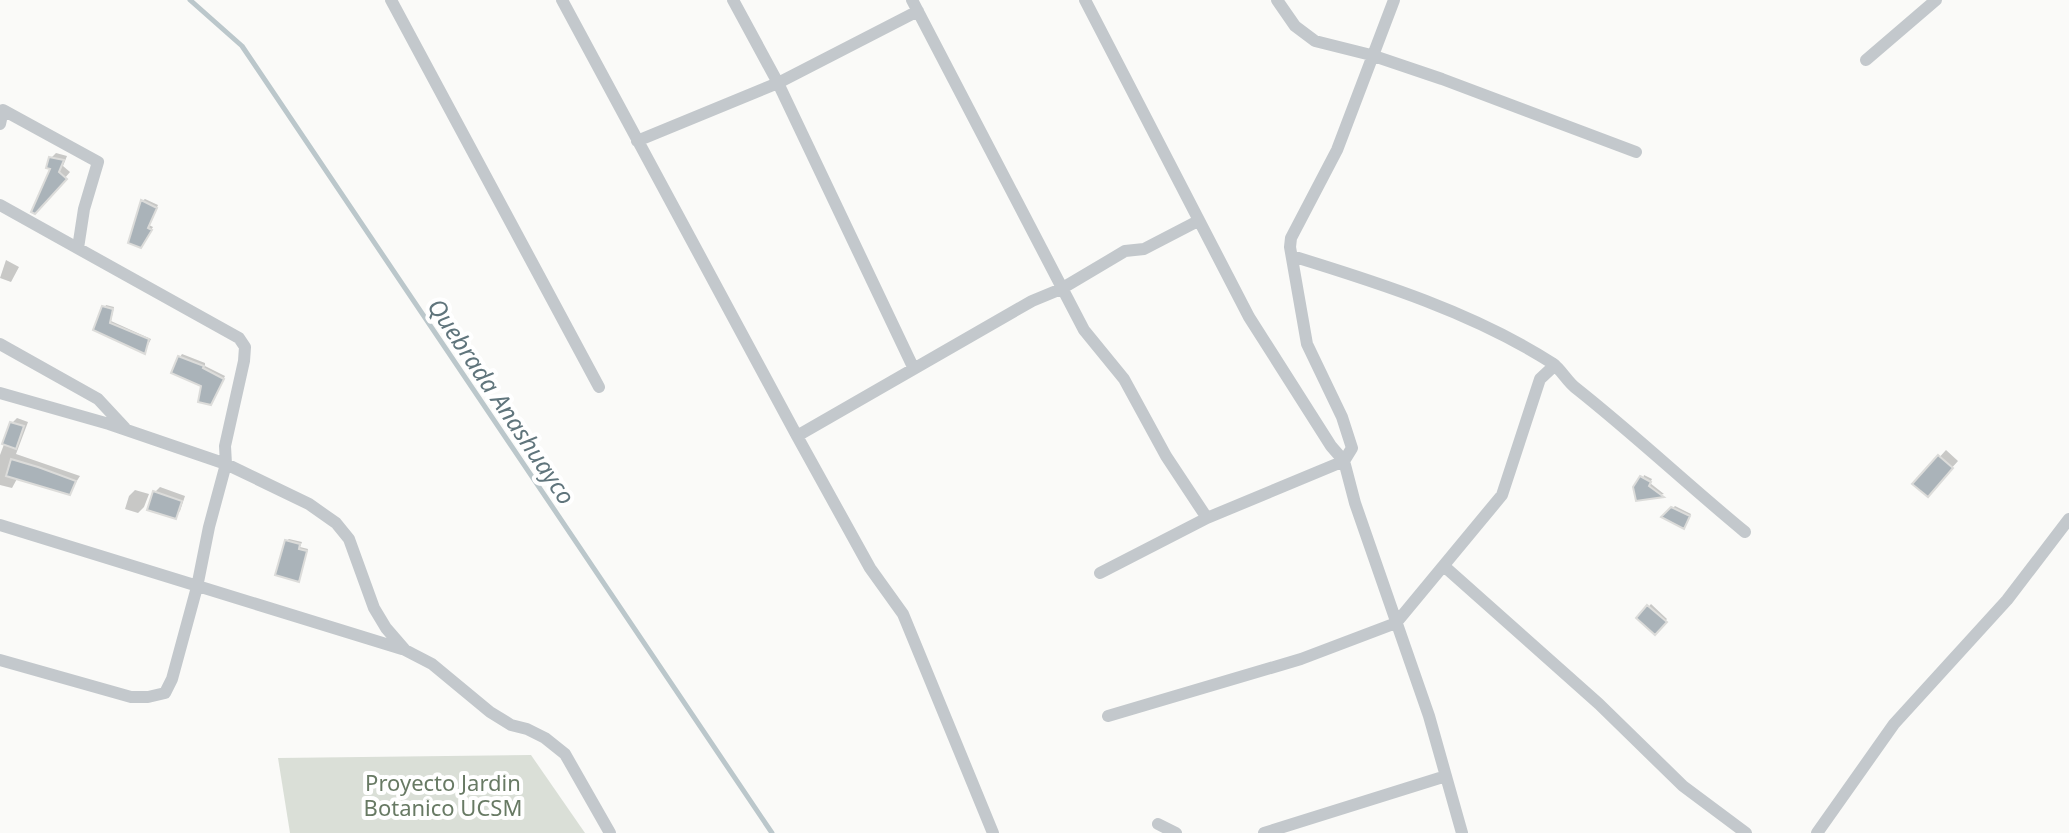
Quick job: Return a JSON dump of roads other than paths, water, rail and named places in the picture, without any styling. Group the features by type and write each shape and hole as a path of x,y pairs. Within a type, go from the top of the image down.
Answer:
{"street":[{"path":"391,0 599,387"},
{"path":"562,0 870,568 903,614 993,833"},
{"path":"733,0 778,83 913,367"},
{"path":"1085,0 1249,317 1331,446 1344,461 1429,716 1462,833"},
{"path":"1277,0 1295,26 1315,41 1371,55 1442,79 1636,152"},
{"path":"1100,573 1207,518 1344,461 1352,448 1342,417 1307,344 1291,238 1337,150 1394,0"},
{"path":"1866,60 1936,0"},
{"path":"637,141 778,83 915,6 1084,330 1124,379 1174,469 1207,518"},
{"path":"0,124 3,110 98,162 84,209 78,248"},
{"path":"0,205 239,338 245,347 225,446 226,464 197,587 172,679 165,693 131,697 0,660"},
{"path":"797,436 913,367 1032,301 1061,289 1125,251 1144,249 1198,221"},
{"path":"1292,256 1458,315 1555,365 1571,385 1745,532"},
{"path":"0,344 98,399 127,430"},
{"path":"1108,716 1301,659 1396,623 1502,495 1540,379 1555,365"},
{"path":"0,393 127,430 226,464 309,504 336,523 349,539 374,608 405,650"},
{"path":"1817,833 1894,724 2007,600 2069,519"},
{"path":"0,525 405,650 432,664 490,712 511,725 545,738 565,754 610,833"},
{"path":"1445,567 1599,704 1683,786 1746,833"},
{"path":"1264,833 1446,776"},
{"path":"1158,824 1176,833"}],"waterway":[{"name":"Quebrada Anashuayco","path":"190,0 242,46 772,833"}],"park label":[{"name":"Proyecto Jardin Botanico UCSM","path":"443,794"}]}
